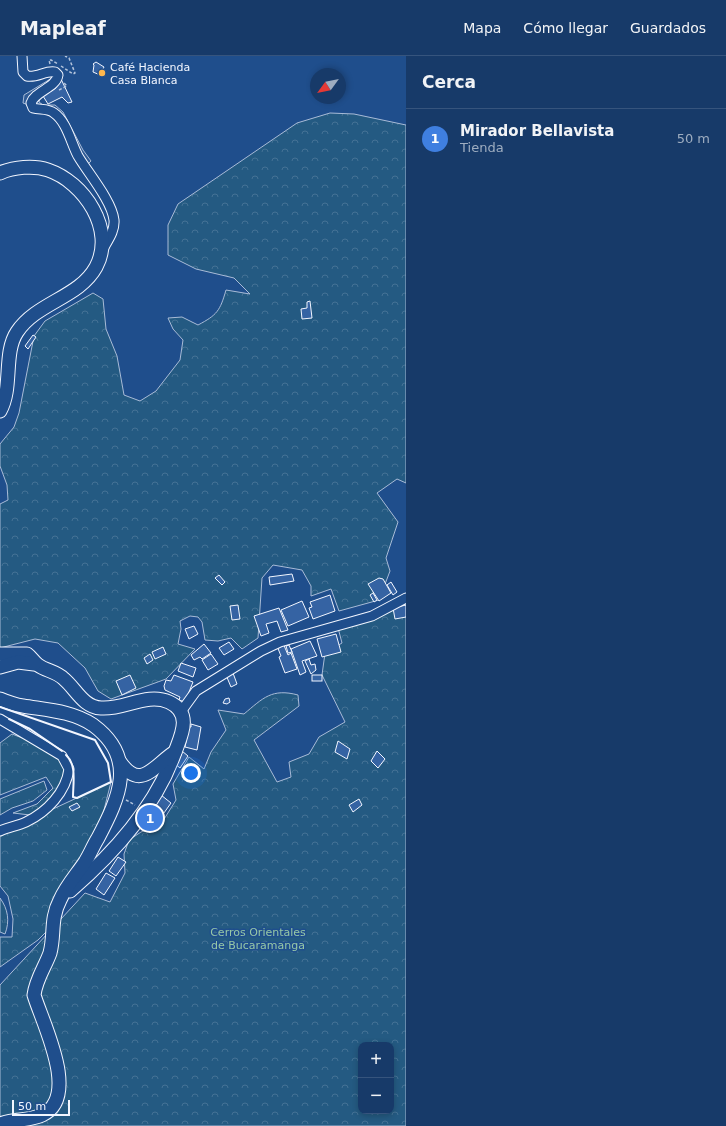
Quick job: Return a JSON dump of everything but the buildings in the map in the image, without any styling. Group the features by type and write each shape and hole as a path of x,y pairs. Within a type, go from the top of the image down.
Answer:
{"highway":[{"path":"0,173 20,168 48,169 69,182 88,201 98,221 102,242 100,256 89,278 31,315 17,332 11,355 5,399 0,411"},
{"path":"0,654 27,654 38,665"},
{"path":"0,667 18,662 38,665 55,672 65,679 85,701 92,706 100,708 115,708 152,699 170,703 180,713 183,732 173,760 153,798 117,844 87,876 60,900"},
{"path":"0,690 6,696 22,706"},
{"path":"0,699 22,706 65,713 92,725 112,746 119,760 129,774 140,775 152,771 175,752"},
{"path":"0,1124 26,1120 43,1114 54,1102 58,1094 59,1079 57,1063 34,995 36,984 50,952 53,918 60,900 85,861 108,819 117,796 121,784 119,760"}],"street":[{"path":"22,56 23,72 27,76 32,77 51,71 58,75 54,83 39,93 31,103 33,108 49,110 58,116 78,156 91,173 109,207 114,219 114,227 100,256"},
{"path":"180,713 196,691 261,651 280,642 372,616 406,598"},
{"path":"0,719 62,756 69,769 65,787 37,816 0,831"}],"path":[{"path":"64,82 66,86"},
{"path":"117,796 144,810"}],"green space":[{"path":"330,113 354,114 406,125 406,483 397,479 377,493 398,522 386,558 390,571 379,600 339,611 331,589 311,596 311,586 302,570 273,565 262,578 258,638 242,649 231,638 218,641 205,640 202,622 198,617 190,616 180,621 181,629 178,644 195,649 166,679 111,699 98,691 85,668 58,643 35,639 0,648 0,504 8,500 7,485 0,466 0,444 14,427 19,413 34,336 45,321 93,293 103,299 106,329 117,356 124,395 140,401 156,391 180,360 183,340 173,329 168,318 182,317 198,325 217,312 220,308 226,290 250,294 234,278 196,269 168,255 168,225 178,204 297,123"},
{"name":"Cerros Orientales de Bucaramanga","path":"406,599 406,1126 0,1126 0,985 85,893 110,902 125,873 124,854 129,840 141,832 161,824 176,800 173,784 189,757 204,769 211,752 226,730 218,710 244,714 268,696 281,693 298,695 299,706 254,740 277,782 291,777 289,762 309,754 319,737 345,722 322,675 325,653 342,643 337,624"},
{"path":"12,734 35,743 69,763 68,788 30,815 13,813 37,804 53,788 46,777 0,795 0,743"},
{"path":"44,781 47,790 33,801 12,808 0,815 0,799"},
{"path":"111,782 99,830 58,920 38,940 0,967 0,937 12,937 13,919 8,896 0,886 0,835 37,820 53,809"},
{"path":"0,898 5,906 8,920 5,934 0,932"}],"shaded area":[{"path":"52,78 55,81 40,97 39,102 43,105 55,105 63,112 83,150 91,161 86,166 58,116 23,103 24,95"}],"wall":[{"path":"0,707 95,740 108,763 111,782 77,798 73,797 73,769 72,764 66,755"},
{"path":"9,719 30,729 62,751"}],"place":[{"name":"Café Hacienda Casa Blanca","path":"102,73"},
{"name":"Mirador Bellavista","path":"150,818"}]}
